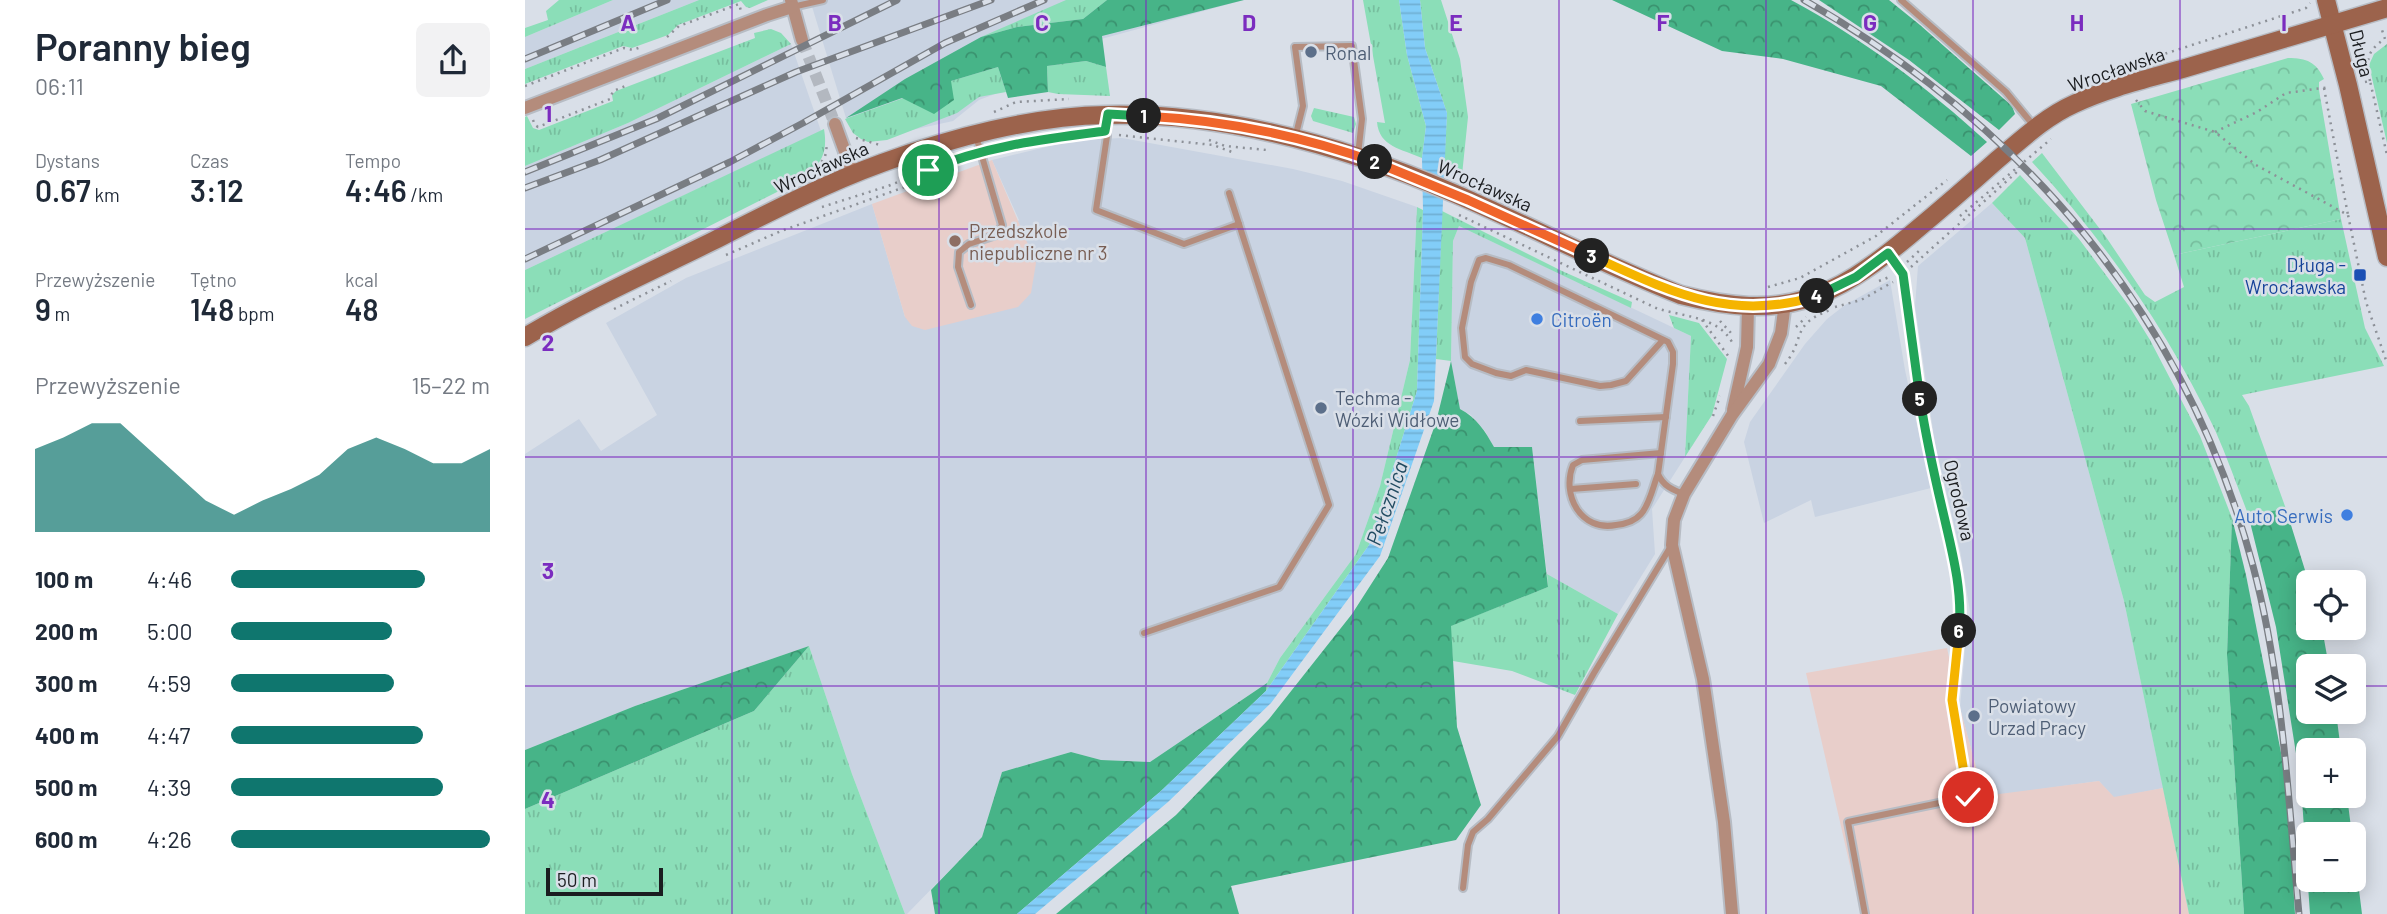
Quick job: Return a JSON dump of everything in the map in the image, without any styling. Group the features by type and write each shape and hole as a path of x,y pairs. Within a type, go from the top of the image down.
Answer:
{"main road":[{"name":"Długa","path":"2326,0 2387,257"},
{"name":"Wrocławska","path":"525,337 790,202 853,174 885,162 979,147 1050,119 1107,127 1199,121 1295,139 1358,156 1410,175 1464,208 1681,295 1748,307 1805,300 1840,286 1888,253 2035,128 2058,112 2089,98 2381,10"}],"street":[{"path":"526,107 791,4 802,40"},
{"path":"835,124 853,174"},
{"path":"1732,914 1724,822 1703,680 1672,545 1674,520 1684,494 1732,415 1769,365 1781,333 1785,303"},
{"path":"1732,415 1747,347 1748,307"}],"lane":[{"path":"791,4 823,0"},
{"path":"1901,0 2006,92 2035,128"},
{"path":"1295,139 1303,106 1295,47 1352,46 1361,119 1362,138 1358,156"},
{"path":"1107,127 1096,210 1184,244 1239,224"},
{"path":"971,304 958,267 959,252 969,244 996,235 1002,225 979,147"},
{"path":"1145,632 1279,587 1329,505 1229,193"},
{"name":"Ogrodowa","path":"1865,914 1848,822 1968,797 1952,700 1961,608 1952,550 1927,444 1903,274 1888,253"},
{"path":"1661,453 1583,460 1573,465 1568,476 1575,507 1581,517 1591,524 1609,527 1625,524 1641,514 1658,474 1661,453 1666,417 1673,352 1668,342 1509,265 1486,258 1479,260 1471,282 1462,328 1465,357 1472,364 1511,376 1526,370 1600,386 1626,381 1663,340"},
{"path":"1580,421 1666,417"},
{"path":"1658,474 1660,481 1684,494"},
{"path":"1571,489 1636,484"},
{"path":"1464,888 1468,845 1473,832 1488,819 1558,736 1672,545"}],"path":[{"path":"2146,60 2306,8 2316,0"},
{"path":"657,41 670,36 679,26 739,4 742,14"},
{"path":"2381,10 2386,39 2374,46 2367,66 2387,155"},
{"path":"525,86 624,48 632,50 646,45"},
{"path":"526,107 538,127 610,99 613,91 638,81"},
{"path":"2215,132 2257,112 2286,93 2370,81"},
{"path":"2324,88 2354,250 2366,302 2387,363"},
{"path":"989,114 1016,102 1071,99"},
{"path":"2136,100 2145,111 2215,132 2256,165 2348,215"},
{"path":"1107,127 1126,135 1201,144 1232,152"},
{"path":"823,207 888,186 979,147 1021,146 1107,127 1124,130"},
{"path":"854,137 879,145 888,143"},
{"path":"1945,229 2053,137"},
{"path":"1200,138 1232,147 1273,150"},
{"path":"773,229 720,257 781,231 919,182 946,162"},
{"path":"1760,289 1800,278 1876,236 1949,179"},
{"path":"1464,208 1656,308 1711,321 1722,328 1733,344"},
{"path":"1871,286 1890,277 1924,246"},
{"path":"613,310 672,281"},
{"path":"1782,368 1790,358 1802,326 1815,316 1830,310 1830,303 1852,298"},
{"path":"1702,320 1731,358 1729,366"},
{"path":"1711,424 1720,396"}],"shaded area":[{"path":"613,0 699,0 525,69 525,37"},
{"path":"810,0 1244,0 1094,41 1040,77 979,100 953,121 880,137 867,137 846,118"},
{"path":"791,44 821,131 525,270 525,166 628,123"},
{"path":"1122,138 1293,169 1342,181 1417,207 1410,360 1380,486 1356,554 1280,658 1267,683 1150,762 1101,760 1071,752 1002,772 982,837 907,914 852,774 809,646 635,706 525,750 525,454 579,419 601,451 657,415 606,323 686,278 872,204 905,317 1019,220 992,160 1075,140"},
{"name":"Przedszkole niepubliczne nr 3","path":"992,160 1036,263 1031,293 1018,307 925,330 912,326 905,317 872,204"},
{"path":"1992,203 2025,238 2124,601 2163,788 2114,798 2099,781 1984,797 1960,708 1970,612 1960,550 1935,444 1915,306 1918,266"},
{"path":"1459,226 1691,336 1685,457 1652,509 1655,554 1618,614 1547,574 1532,447 1494,448 1485,431 1471,415 1460,409 1451,361 1453,241"},
{"path":"1890,280 1905,370 1931,488 1815,517 1811,500 1764,523 1744,442 1750,422 1805,344 1827,319 1845,305"},
{"path":"1947,648 1984,796 2099,781 2114,797 2163,788 2189,914 1861,914 1806,673"}],"green space":[{"path":"559,0 613,0 525,37 525,28 548,20 546,11"},
{"path":"699,0 768,0 750,8 741,1 678,25 668,35 632,48 623,46 525,84 525,69"},
{"path":"1066,0 1107,0 1083,19 1017,27 981,37"},
{"path":"1107,0 1244,0 1102,36 1106,67 1086,61 1047,66 1048,92 1008,98 998,67 951,81 954,100 934,114 902,98 846,118 905,79 981,37 1017,27 1083,19"},
{"path":"1363,0 1399,0 1407,55 1426,126 1422,158 1393,146 1382,137 1379,130 1377,122 1385,123"},
{"path":"1420,0 1441,0 1460,59 1468,117 1462,175 1444,168 1447,113 1425,48"},
{"path":"1612,0 1791,0 1893,65 1987,142 1971,156 1881,86 1783,59 1722,51"},
{"path":"1819,0 1889,0 2012,106 2015,114 1999,130 1909,60"},
{"path":"771,29 781,33 791,44 628,123 525,166 525,117 527,116 533,128 539,130 613,101 612,95 616,91 755,38 754,33"},
{"path":"2387,44 2387,143 2369,65 2374,54"},
{"path":"2288,58 2310,62 2324,79 2319,82 2319,90 2341,219 2174,255 2156,200 2131,104"},
{"path":"1086,61 1106,67 1110,96 1048,92 1047,66"},
{"path":"998,67 1006,92 979,97 957,113 887,140 868,142 861,139 853,133 845,119 951,81"},
{"path":"1314,108 1354,117 1356,124 1353,133 1313,121 1311,116"},
{"path":"824,129 824,151 821,159 817,166 803,177 525,319 525,270"},
{"path":"2042,153 2106,237 2145,295 2155,302 2184,287 2174,255 2341,219 2365,328 2384,366 2242,395 2249,406 2286,509 2248,514 2215,430 2177,358 2110,256 2032,162"},
{"path":"2020,175 2079,239 2129,306 2150,340 2200,436 2232,518 2227,655 2244,914 2189,914 2124,601 2025,238 1992,203"},
{"path":"1417,207 1423,210 1417,391 1369,545 1266,691 1267,683 1280,658 1356,554 1380,486 1410,360"},
{"path":"1442,211 1562,271 1632,302 1631,308 1459,226 1453,241 1451,361 1436,359"},
{"path":"1669,315 1699,323 1727,359 1712,415 1685,457 1691,336 1674,328"},
{"path":"1451,361 1460,409 1480,425 1494,447 1532,447 1548,587 1451,626 1457,727 1481,805 1456,840 1231,886 1239,914 1056,914 1176,815 1269,719 1352,614 1388,558 1436,422"},
{"path":"2286,509 2305,570 2296,570 2296,640 2324,640 2327,654 2296,654 2296,724 2338,724 2339,738 2296,738 2296,753 2276,627 2248,514"},
{"path":"2232,518 2246,575 2287,783 2295,914 2244,914 2227,655"},
{"path":"1547,574 1618,614 1575,695 1512,671 1453,661 1450,626 1548,587"},
{"path":"809,646 852,774 905,914 525,914 525,809 754,711"},
{"path":"809,646 754,711 525,809 525,750 635,706"},
{"path":"1267,683 1266,691 1161,791 1017,914 935,914 931,890 982,837 1002,772 1071,752 1101,760 1150,762"},
{"path":"2303,808 2349,808 2350,822 2304,822"},
{"path":"2308,892 2359,892 2362,914 2310,914"}],"water":[{"name":"Pełcznica","path":"1399,0 1420,0 1425,48 1447,113 1434,401 1380,556 1271,703 1168,802 1035,914 1017,914 1161,791 1266,691 1369,545 1417,391 1423,210 1422,158 1426,126 1407,55"}],"tunnel":[{"path":"802,40 835,124"}],"railway":[{"path":"525,59 667,0"},
{"path":"525,172 656,119 897,0"},
{"path":"525,188 600,160 796,72 991,0"},
{"path":"525,259 730,162 945,43 1044,0"},
{"path":"1804,0 1885,51 1959,107 2026,169 2087,237 2140,311 2186,390 2224,475 2253,566 2263,609 2278,695 2299,914"}],"place":[{"name":"Ronal","path":"1311,52"},
{"name":"Przedszkole niepubliczne nr 3","path":"955,241"},
{"name":"Długa - Wrocławska","path":"2360,275"},
{"name":"Citroën","path":"1537,319"},
{"name":"Techma - Wózki Widłowe","path":"1321,408"},
{"name":"Auto Serwis","path":"2347,515"},
{"name":"Powiatowy Urzad Pracy","path":"1974,716"}],"route":[{"path":"928,170 980,151 1018,142 1105,131 1108,114 1171,118 1295,139 1370,160 1468,200 1659,286 1703,301 1748,307 1805,300 1826,293 1856,277 1888,253 1903,274 1927,444 1952,550 1961,608 1952,700 1968,797"}]}
